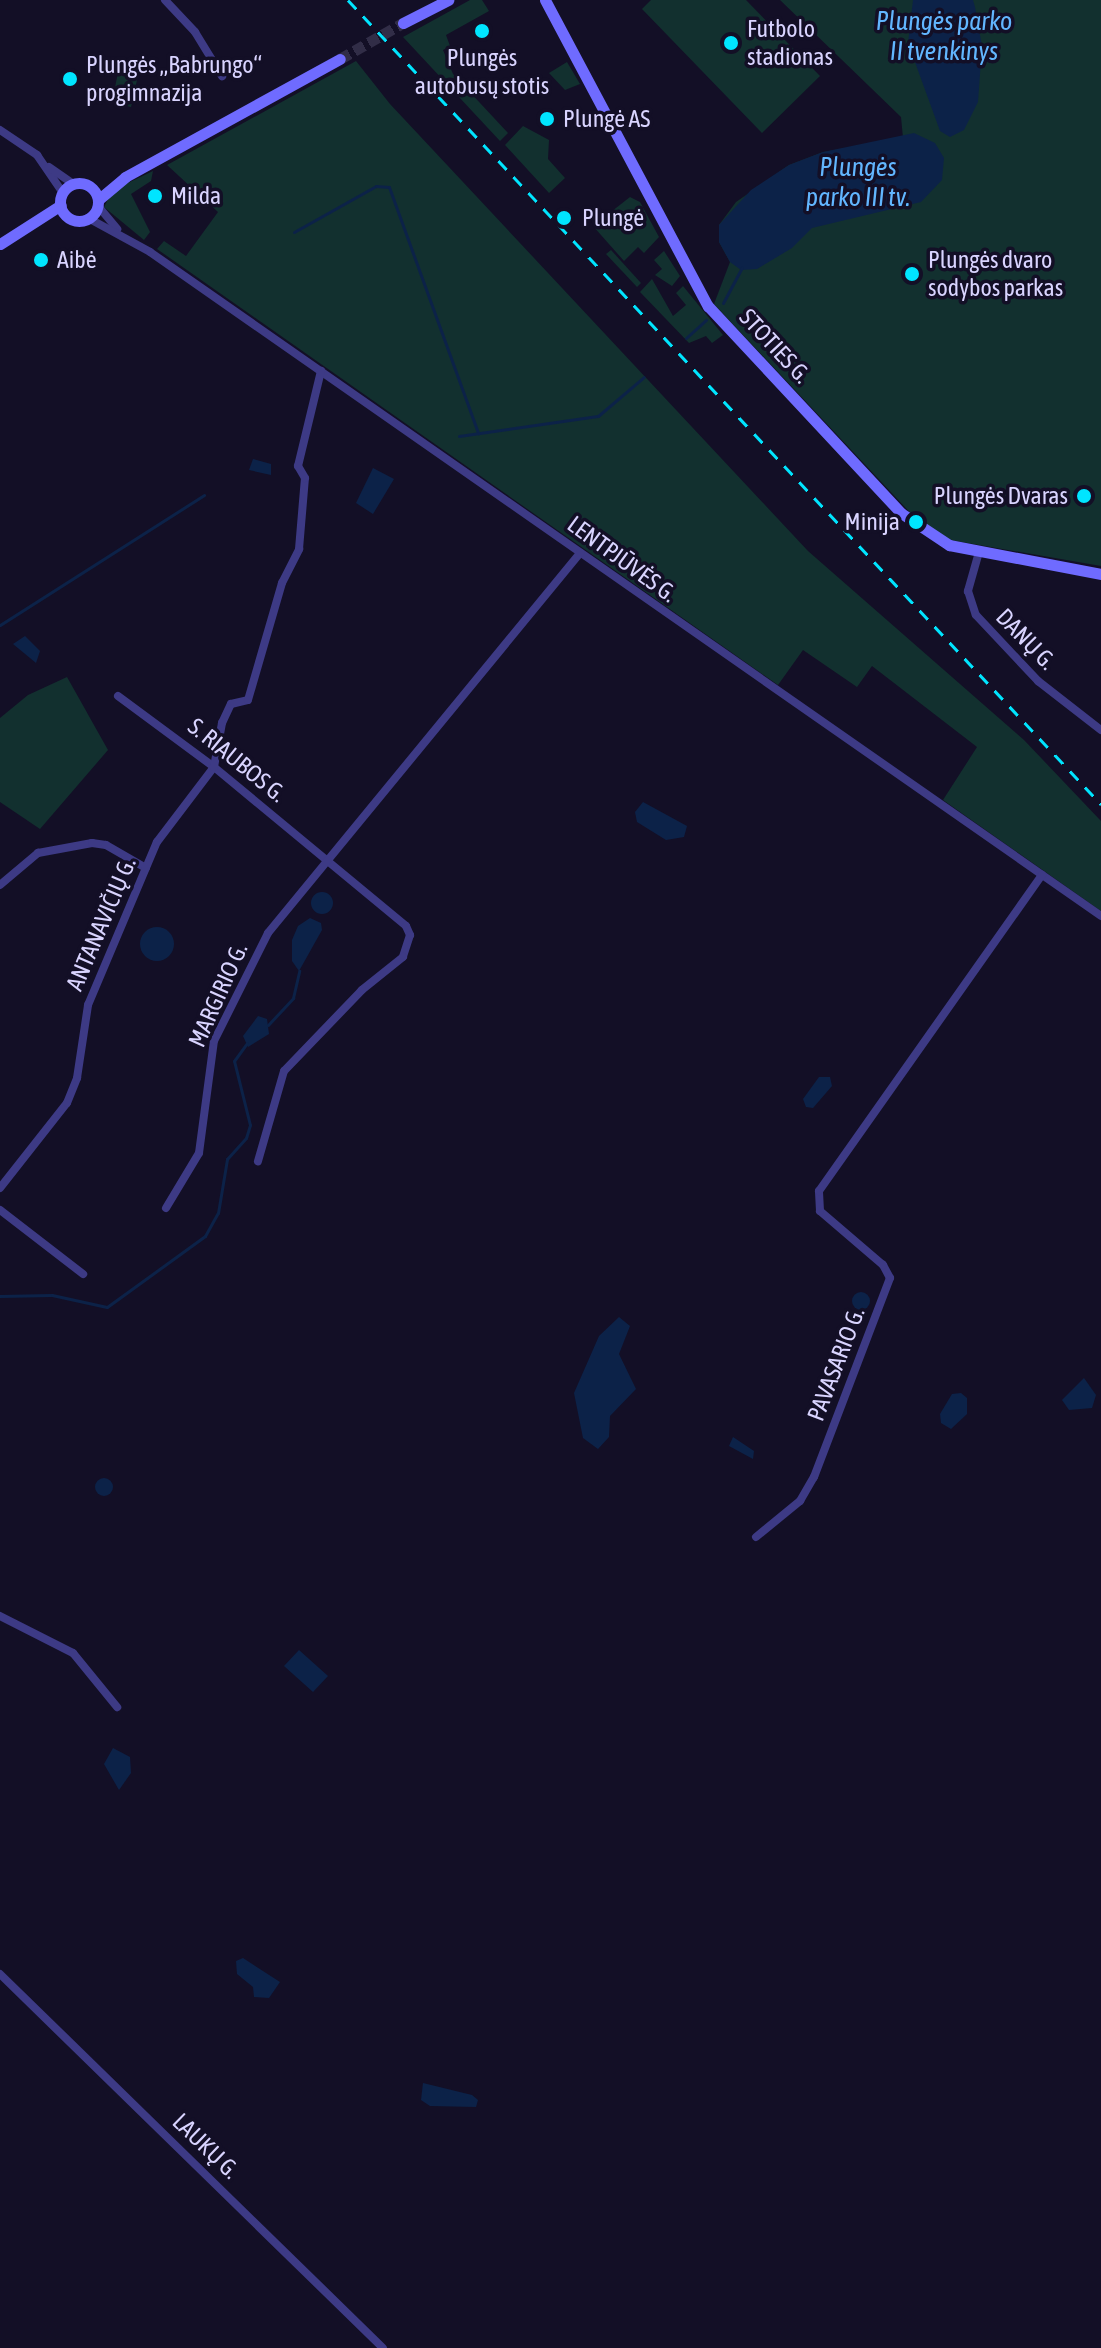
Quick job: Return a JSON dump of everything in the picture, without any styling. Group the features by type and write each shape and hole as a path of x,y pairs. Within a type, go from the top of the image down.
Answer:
{"main road":[{"path":"403,23 448,0"},
{"name":"STOTIES G.","path":"545,0 708,306 913,525 941,542 979,552 1101,574"},
{"path":"34,226 73,184 91,187 125,177 340,59"},
{"path":"0,244 34,226 68,216 88,218 98,203 125,177"},
{"path":"91,187 98,203"},
{"path":"62,199 68,216"}],"street":[{"path":"165,0 195,32 222,76"},
{"path":"0,130 21,140 45,164 73,184"},
{"path":"45,164 62,199"},
{"name":"LENTPJŪVĖS G.","path":"98,203 120,233"},
{"name":"LENTPJŪVĖS G.","path":"88,218 120,233 321,371 1101,916"},
{"path":"214,767 222,723 231,704 248,700 282,583 299,549 305,478 298,466 321,371"},
{"name":"DANŲ G.","path":"979,552 968,591 976,615 1038,681 1101,730"},
{"name":"MARGIRIO G.","path":"166,1208 199,1153 209,1065 225,1015 268,933 580,553"},
{"name":"S. RIAUBOS G.","path":"118,696 214,767 406,926 410,946 284,1071 258,1161"},
{"name":"ANTANAVIČIŲ G.","path":"0,1188 67,1103 77,1078 88,1005 146,868 176,811 214,767"},
{"path":"0,885 38,853 92,843 106,845 146,868"},
{"name":"PAVASARIO G.","path":"756,1537 800,1501 814,1477 890,1278 883,1265 820,1211 819,1191 1042,875"},
{"path":"0,1210 83,1274"},
{"path":"0,1616 73,1653 117,1707"},
{"name":"LAUKŲ G.","path":"0,1974 383,2348"}],"green space":[{"path":"470,0 482,0 489,11 446,35 450,46 443,50 453,74 508,133 500,141 403,37"},
{"name":"Futbolo stadionas","path":"651,0 746,0 820,76 762,133 642,9"},
{"name":"Plungės dvaro sodybos parkas","path":"780,0 1101,0 1101,566 950,540 919,522 714,304 730,262 719,242 719,225 736,202 789,165 823,152 903,138 901,117"},
{"path":"356,61 390,104 808,551 1024,740 1101,821 1101,911 943,800 977,747 872,666 857,687 803,650 778,685 157,249 164,241 186,256 218,212 167,165"},
{"path":"567,62 580,84 565,90 549,73"},
{"path":"119,67 139,71 131,107 112,103"},
{"path":"523,126 549,140 548,159 565,178 549,193 505,145"},
{"path":"153,171 151,181 131,194 150,232 144,240 104,207 113,190"},
{"path":"630,197 640,202 659,237 644,253 638,247 624,261 593,226"},
{"path":"611,250 641,283 637,287 606,254"},
{"path":"664,251 680,276 672,286 655,275 662,269 654,260"},
{"path":"652,279 673,316 686,305 676,293 683,286 723,335 712,343 706,336 689,343 640,292"},
{"path":"67,677 108,750 40,829 0,802 0,718 28,695"}],"water":[{"name":"Plungės parko II tvenkinys","path":"913,0 973,0 975,7 982,46 978,102 964,130 950,137 940,131 908,43"},
{"name":"Plungės parko III tv.","path":"914,133 935,143 944,158 942,180 921,202 812,228 792,248 757,269 741,270 730,262 719,242 719,225 751,190 789,165 823,152"},
{"path":"253,459 271,464 271,475 249,470"},
{"path":"373,468 394,479 373,514 356,503"},
{"path":"25,636 40,651 36,663 13,644"},
{"path":"643,802 687,826 684,837 666,840 637,822 635,812"},
{"path":"318,892 326,892 333,903 326,914 318,914 311,907 311,899"},
{"path":"310,918 321,923 322,930 299,971 292,961 292,940 298,926"},
{"path":"157,927 169,932 174,944 169,956 157,961 145,956 140,944 145,932"},
{"path":"258,1016 267,1019 269,1034 248,1047 243,1036"},
{"path":"819,1077 830,1077 832,1086 813,1108 806,1107 803,1099"},
{"path":"861,1292 870,1301 861,1310 852,1301"},
{"path":"619,1317 630,1326 619,1354 636,1389 610,1416 609,1437 598,1449 583,1438 574,1393 599,1336"},
{"path":"1084,1378 1096,1395 1092,1408 1069,1410 1062,1400"},
{"path":"961,1393 967,1398 967,1414 951,1429 941,1423 940,1414 952,1394"},
{"path":"733,1437 754,1451 753,1459 729,1446"},
{"path":"100,1478 108,1478 113,1487 111,1494 100,1496 95,1491 95,1483"},
{"path":"299,1650 328,1676 313,1692 284,1666"},
{"path":"113,1748 130,1757 131,1773 119,1790 104,1764"},
{"path":"243,1958 280,1982 269,1998 254,1997 253,1987 237,1974 236,1961"},
{"path":"423,2083 472,2095 478,2100 476,2107 430,2106 421,2100"}],"waterway":[{"path":"294,232 376,186 389,187 478,433"},
{"path":"723,303 742,268"},
{"path":"686,338 706,320"},
{"path":"459,436 598,416 644,377"},
{"path":"0,625 204,495"},
{"path":"268,1025 293,998 299,971"},
{"path":"0,1296 52,1295 107,1307 205,1236 218,1213 227,1159 246,1138 250,1125 234,1061 247,1043"}],"tunnel":[{"path":"340,59 403,23"}],"railway":[{"path":"348,0 1101,804"}],"place":[{"name":"Plungės autobusų stotis","path":"482,31"},
{"name":"Futbolo stadionas","path":"731,43"},
{"name":"Plungės „Babrungo“ progimnazija","path":"70,79"},
{"name":"Plungė AS","path":"547,119"},
{"name":"Milda","path":"155,196"},
{"name":"Plungė","path":"564,218"},
{"name":"Aibė","path":"41,260"},
{"name":"Plungės dvaro sodybos parkas","path":"912,274"},
{"name":"Plungės Dvaras","path":"1084,496"},
{"name":"Minija","path":"916,522"}]}
